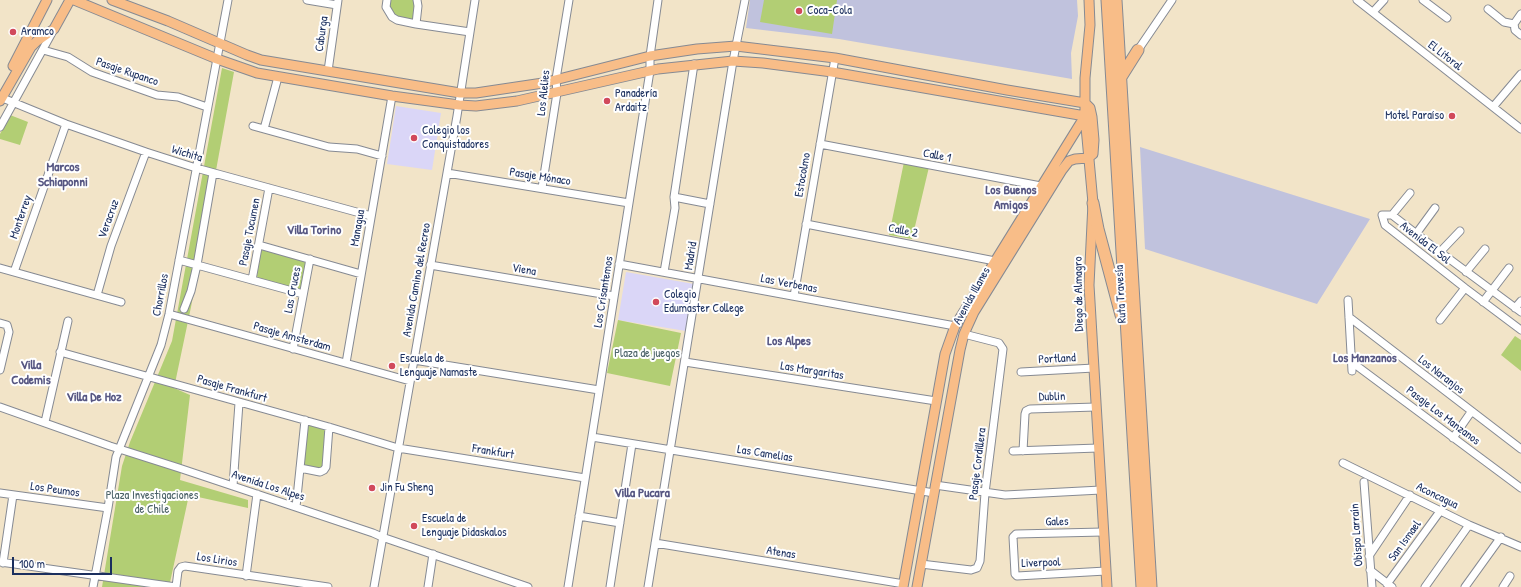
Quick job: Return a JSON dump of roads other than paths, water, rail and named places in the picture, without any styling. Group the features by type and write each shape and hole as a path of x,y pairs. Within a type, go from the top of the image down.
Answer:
{"highway":[{"name":"Ruta Travesía","path":"1107,0 1142,587"},
{"name":"Ruta Travesía","path":"1116,0 1152,587"},
{"path":"1118,39 1126,48 1134,51 1138,50"},
{"path":"1120,77 1138,50"},
{"path":"1092,203 1128,345"}],"main road":[{"path":"1,97 47,0"},
{"path":"1,97 31,47 36,41 54,29 70,0"},
{"path":"74,0 217,59 257,73 392,96 458,105 476,106 509,103 650,71 694,64 733,61 763,63 832,72 1085,116"},
{"path":"112,0 168,21 261,60 460,93 476,93 532,85 650,56 736,46 835,58 1085,103 1091,111 1094,140 1093,154 1088,158"},
{"name":"Diego de Almagro","path":"1089,0 1090,25 1085,68 1085,116 1092,203 1089,285 1107,587"},
{"path":"118,18 123,11 124,4"},
{"name":"Avenida Illanes","path":"903,585 945,354 955,326 1085,116"},
{"name":"Avenida Illanes","path":"917,587 964,334 974,312 1050,188 1069,161 1088,158"}],"street":[{"name":"Chorrillos","path":"93,587 118,449 161,345 169,314 228,0"},
{"path":"311,0 337,2"},
{"path":"386,0 386,7 392,17 397,20 470,32"},
{"path":"416,24 418,6 417,0"},
{"name":"Avenida Camino del Recreo","path":"374,587 447,173 475,0"},
{"name":"Los Alelies","path":"542,188 557,93 556,79 569,0"},
{"name":"Los Crisantemos","path":"568,587 650,71 650,56 658,0"},
{"name":"Madrid","path":"648,587 733,61 745,0"},
{"path":"1138,50 1172,0"},
{"name":"El Litoral","path":"1356,0 1521,129"},
{"path":"1373,12 1384,0"},
{"path":"1423,0 1447,18"},
{"name":"Caburga","path":"328,71 337,2"},
{"path":"1488,9 1504,22 1514,24"},
{"path":"1521,14 1514,24 1515,30 1521,35"},
{"path":"0,127 54,29"},
{"name":"Pasaje Rupanco","path":"43,50 68,57 92,72 162,96 178,97 207,107"},
{"name":"Estocolmo","path":"794,296 835,58"},
{"path":"664,272 675,208 674,197 694,64"},
{"path":"1493,107 1521,74"},
{"path":"264,129 278,77"},
{"name":"Managua","path":"346,364 392,96"},
{"name":"Wichita","path":"1,97 66,124 146,152 196,168 371,216"},
{"name":"Monterrey","path":"14,272 66,124"},
{"path":"253,126 329,147 357,149 382,156"},
{"name":"Calle 1","path":"820,144 1050,188"},
{"name":"Veracruz","path":"97,295 111,246 146,152"},
{"path":"184,309 191,291 197,265 214,173"},
{"name":"Pasaje Mónaco","path":"447,173 629,203"},
{"name":"Pasaje Tocumen","path":"252,280 269,188"},
{"path":"1392,215 1410,193"},
{"path":"674,197 710,204"},
{"path":"1416,234 1435,208"},
{"name":"Avenida El Sol","path":"1518,310 1392,215 1382,215 1385,225 1521,330"},
{"name":"Calle 2","path":"806,224 995,261"},
{"path":"1440,252 1460,231"},
{"path":"258,245 361,274"},
{"path":"1466,272 1485,249"},
{"name":"Las Cruces","path":"293,349 310,259"},
{"path":"179,260 303,294"},
{"name":"Las Verbenas","path":"619,264 955,326"},
{"name":"Viena","path":"430,265 614,296"},
{"path":"0,268 121,302"},
{"path":"1483,302 1509,268"},
{"path":"1440,320 1465,288"},
{"path":"1348,300 1353,363 1352,371"},
{"path":"1518,310 1521,301"},
{"name":"Pasaje Amsterdam","path":"169,314 410,381"},
{"name":"Los Naranjos","path":"1349,317 1521,449"},
{"path":"45,422 68,321"},
{"path":"0,323 7,325 9,332 1,355 0,370"},
{"name":"Pasaje Cordillera","path":"922,564 971,570 977,568 980,561 985,493 1003,349 999,343 964,334"},
{"name":"Pasaje Frankfurt","path":"60,352 329,427 398,448"},
{"path":"414,360 599,390"},
{"name":"Las Margaritas","path":"685,362 936,402"},
{"name":"Pasaje Los Manzanos","path":"1353,363 1521,488"},
{"name":"Portland","path":"1021,372 1094,368"},
{"path":"233,486 239,403"},
{"name":"Avenida Los Alpes","path":"0,407 118,449 296,507 527,587"},
{"name":"Dublin","path":"1023,451 1024,414 1026,411 1030,409 1096,407"},
{"path":"1453,438 1471,412"},
{"path":"296,507 304,420"},
{"path":"300,468 320,472 324,470 326,467 329,427"},
{"name":"Las Camelias","path":"592,437 920,490 935,489 1005,495 1101,490"},
{"path":"610,587 632,444"},
{"name":"Frankfurt","path":"398,448 585,478"},
{"path":"1013,451 1098,448"},
{"name":"Aconcagua","path":"1343,463 1469,524 1521,547"},
{"name":"Obispo Larraín","path":"1364,482 1372,587"},
{"name":"Los Peumos","path":"0,493 108,508"},
{"path":"246,576 257,494"},
{"path":"1369,556 1410,495"},
{"path":"1,562 13,496"},
{"name":"San Ismael","path":"1390,585 1441,510"},
{"path":"579,516 620,523"},
{"path":"1425,587 1469,524"},
{"name":"Gales","path":"1013,537 1016,534 1103,532"},
{"name":"Liverpool","path":"1013,537 1015,574 1017,576 1106,571"},
{"path":"1465,587 1501,538"},
{"name":"Atenas","path":"655,543 903,585"},
{"path":"428,587 432,554"},
{"name":"Los Lirios","path":"1,562 176,587 178,571 181,567 186,566 292,585 328,587"},
{"path":"1370,570 1390,585"},
{"path":"1503,587 1510,576"}],"place":[{"name":"Coca-Cola","path":"799,11"},
{"name":"Aramco","path":"13,32"},
{"name":"Panadería Ardaitz","path":"607,101"},
{"name":"Motel Paraíso","path":"1452,116"},
{"name":"Colegio los Conquistadores","path":"414,138"},
{"name":"Colegio Edumaster College","path":"656,302"},
{"name":"Escuela de Lenguaje Namaste","path":"392,366"},
{"name":"Jin Fu Sheng","path":"372,488"},
{"name":"Escuela de Lenguaje Didaskalos","path":"414,526"}],"district":[{"name":"Marcos Schiaponni","path":"63,176"},
{"name":"Los Buenos Amigos","path":"1011,198"},
{"name":"Villa Torino","path":"314,231"},
{"name":"Los Alpes","path":"789,342"},
{"name":"Los Manzanos","path":"1365,359"},
{"name":"Villa Codemis","path":"31,374"},
{"name":"Villa De Hoz","path":"94,398"},
{"name":"Villa Pucara","path":"642,494"}],"park label":[{"name":"Plaza de juegos","path":"647,354"},
{"name":"Plaza Investigaciones de Chile","path":"152,503"}]}
